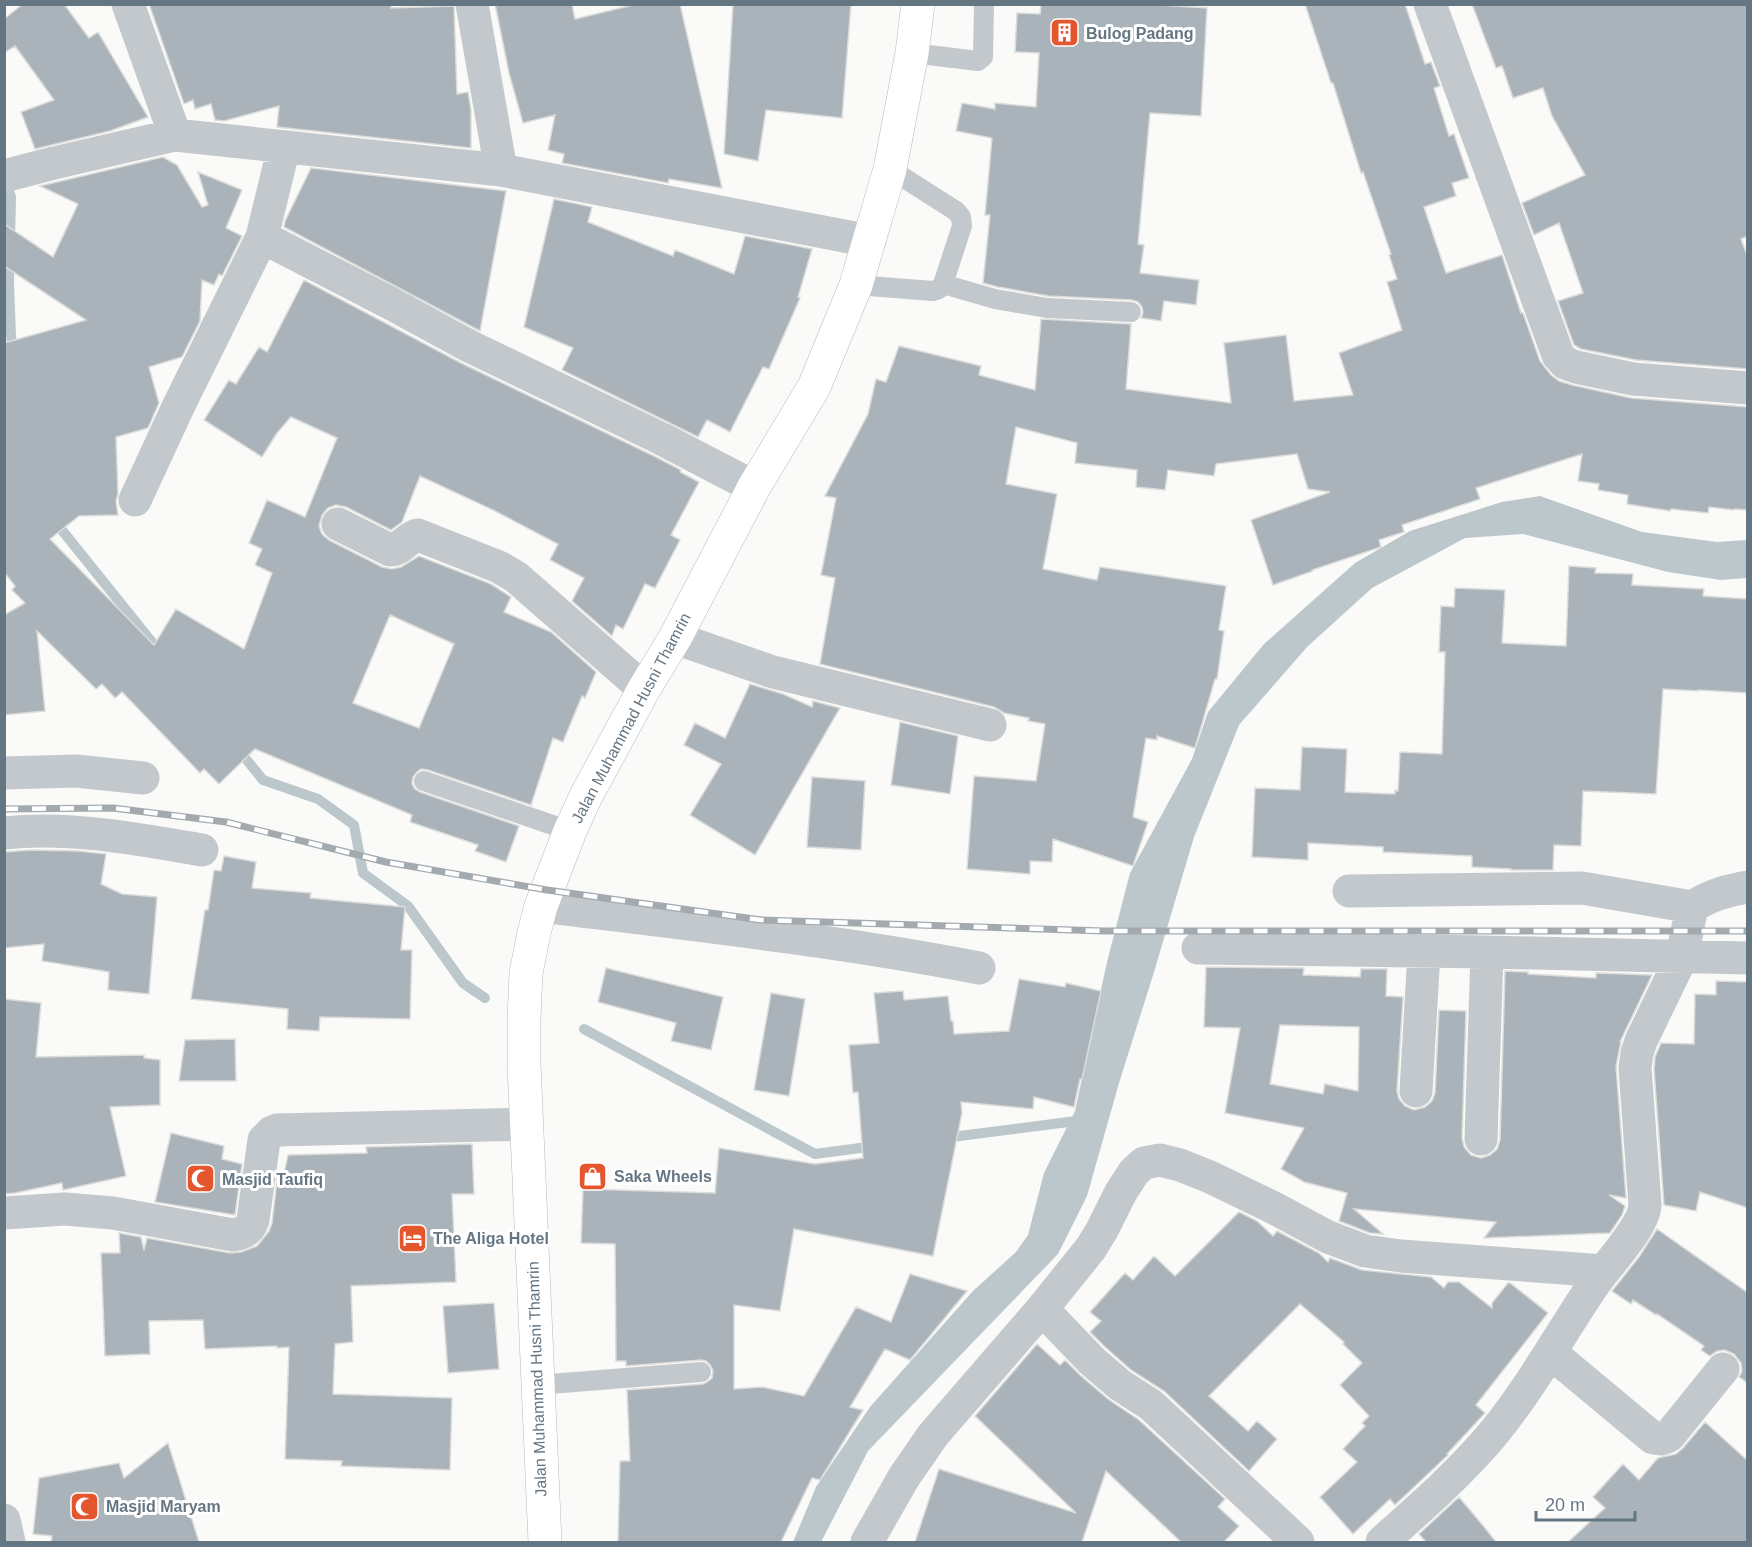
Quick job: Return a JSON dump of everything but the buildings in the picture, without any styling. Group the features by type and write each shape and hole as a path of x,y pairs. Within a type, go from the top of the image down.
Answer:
{"main road":[{"name":"Jalan Muhammad Husni Thamrin","path":"545,1542 526,1124 524,1019 526,973 541,906 586,796 644,689 675,638 754,487 814,387 856,285 890,169 912,53 918,4"}],"street":[{"path":"128,4 175,135"},
{"path":"472,4 501,170"},
{"path":"1430,4 1558,355 1565,363 1576,367 1633,379 1748,388"},
{"path":"4,176 175,135 501,170 870,241"},
{"path":"135,500 262,237 284,147"},
{"path":"262,237 469,346 662,439 754,487"},
{"path":"338,524 390,550 395,550 413,536 418,535 499,567 527,585 644,689"},
{"path":"675,638 773,672 990,725"},
{"path":"4,773 76,771 143,778"},
{"path":"4,833 35,830 114,835 202,850"},
{"path":"1349,891 1582,888 1692,907 1711,896 1748,887"},
{"path":"541,906 775,936 979,968"},
{"path":"1382,1542 1457,1475 1493,1433 1551,1353 1594,1283 1642,1218 1645,1211 1635,1068 1637,1053 1682,956 1692,907"},
{"path":"1198,948 1748,958"},
{"path":"1416,1091 1424,952"},
{"path":"1481,1139 1487,952"},
{"path":"4,1213 65,1209 113,1213 233,1235 246,1231 253,1220 264,1140 277,1130 526,1124"},
{"path":"867,1542 904,1477 933,1435 1042,1309 1091,1248 1134,1172 1144,1163 1160,1160 1180,1165 1274,1208 1328,1237 1365,1251 1401,1256 1604,1270"},
{"path":"1042,1309 1092,1361 1120,1385 1151,1405 1298,1542"},
{"path":"1551,1353 1653,1438 1661,1439 1669,1436 1723,1369"},
{"path":"4,1520 9,1542"}],"lane":[{"path":"912,53 981,60 984,57 984,4"},
{"path":"856,285 933,291 939,289 943,285 962,226 961,217 956,211 890,169"},
{"path":"943,285 995,299 1047,308 1131,312"},
{"path":"424,781 570,831"},
{"path":"537,1385 701,1372"}],"shaded area":[{"path":"1540,496 1642,532 1717,542 1747,540 1747,578 1721,580 1668,572 1523,534 1465,538 1372,588 1307,647 1239,725 1194,837 1087,1196 1058,1254 868,1451 821,1542 793,1542 816,1487 870,1407 973,1291 1016,1252 1028,1235 1044,1173 1075,1111 1107,962 1130,873 1192,759 1208,712 1264,644 1355,563 1410,531 1502,502"}],"waterway":[{"path":"5,178 11,197 9,283 11,337 15,353"},
{"path":"53,519 163,656"},
{"path":"237,748 263,780 318,799 354,825 363,873 408,906 463,983 485,998"},
{"path":"584,1029 815,1154 875,1146"},
{"path":"944,1138 1084,1120"}],"railway":[{"path":"4,809 113,808 226,822 386,862 547,890 761,920 1104,931 1748,931"}],"place":[{"name":"Bulog Padang","path":"1065,33"},
{"name":"Saka Wheels","path":"593,1176"},
{"name":"Masjid Taufiq","path":"201,1179"},
{"name":"The Aliga Hotel","path":"412,1238"},
{"name":"Masjid Maryam","path":"85,1506"}]}
